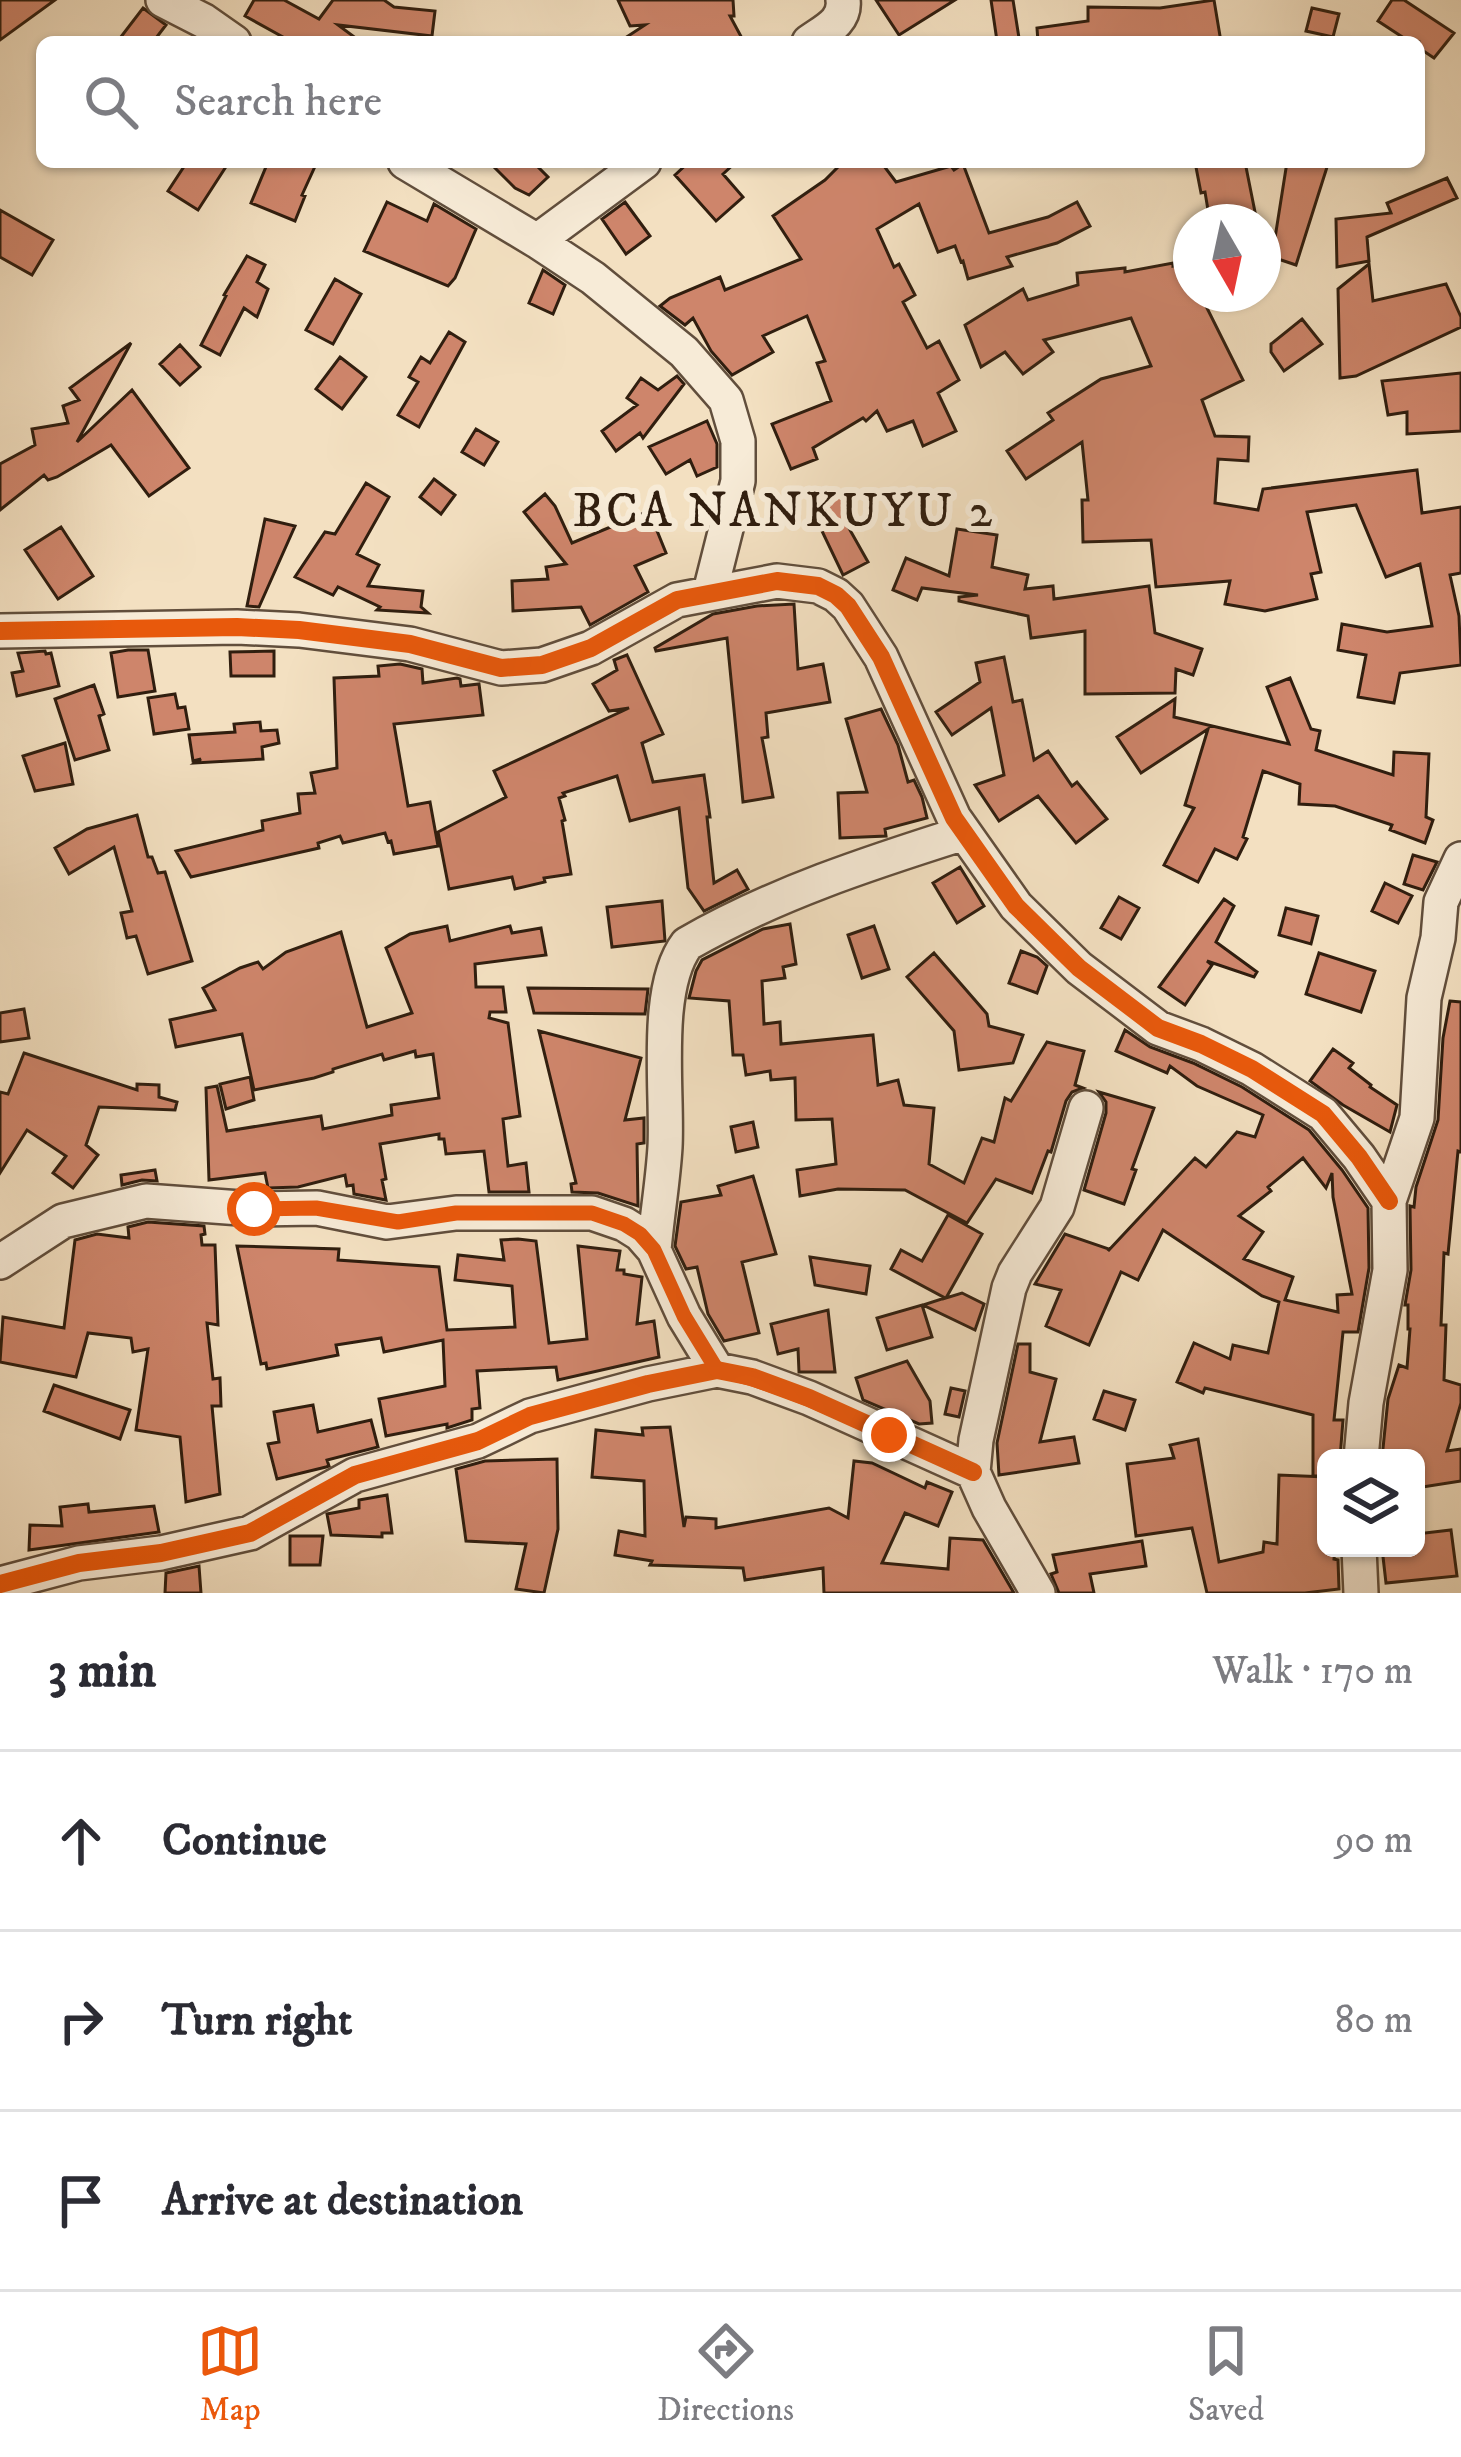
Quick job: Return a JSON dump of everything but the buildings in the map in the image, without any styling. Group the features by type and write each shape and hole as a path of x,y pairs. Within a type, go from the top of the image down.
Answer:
{"street":[{"path":"163,0 205,10 229,36"},
{"path":"817,36 843,14 843,0"},
{"path":"415,168 593,278 684,352 725,400 738,441 738,481 710,592"},
{"path":"537,242 636,168"},
{"path":"0,631 298,630 410,644 501,668 542,665 591,648 677,600 777,581 818,586 848,606 881,657 954,818 1016,906 1079,968 1158,1028 1252,1069 1323,1114 1389,1202"},
{"path":"654,1250 665,1148 666,997 682,951 756,906 850,869 964,833"},
{"path":"1362,1449 1390,1270 1389,1202 1417,1118 1424,998 1441,902 1461,859"},
{"path":"1038,1593 973,1472 976,1440 1009,1288 1058,1207 1086,1108"},
{"path":"0,1262 74,1216 146,1202 316,1208 398,1222 456,1213 592,1213 624,1224 654,1250 684,1316 717,1370"},
{"path":"0,1584 79,1563 161,1553 250,1532 355,1475 478,1441 530,1416 717,1370 809,1398 973,1472"},
{"path":"1360,1557 1361,1593"}],"cycle path":[{"path":"0,631 299,630 410,644 501,668 542,665 591,648 677,600 777,581 818,586 848,606 881,657 954,818 1016,906 1079,968 1158,1028 1252,1069 1323,1114 1389,1201"},
{"path":"0,1584 79,1563 161,1553 250,1533 355,1475 478,1441 530,1416 717,1370 809,1398 973,1472"}],"district":[{"name":"BCA NANKUYU 2","path":"784,509"}],"route":[{"path":"254,1209 316,1208 387,1222 456,1213 592,1213 624,1224 654,1250 684,1316 717,1370 809,1398 889,1435"}]}
